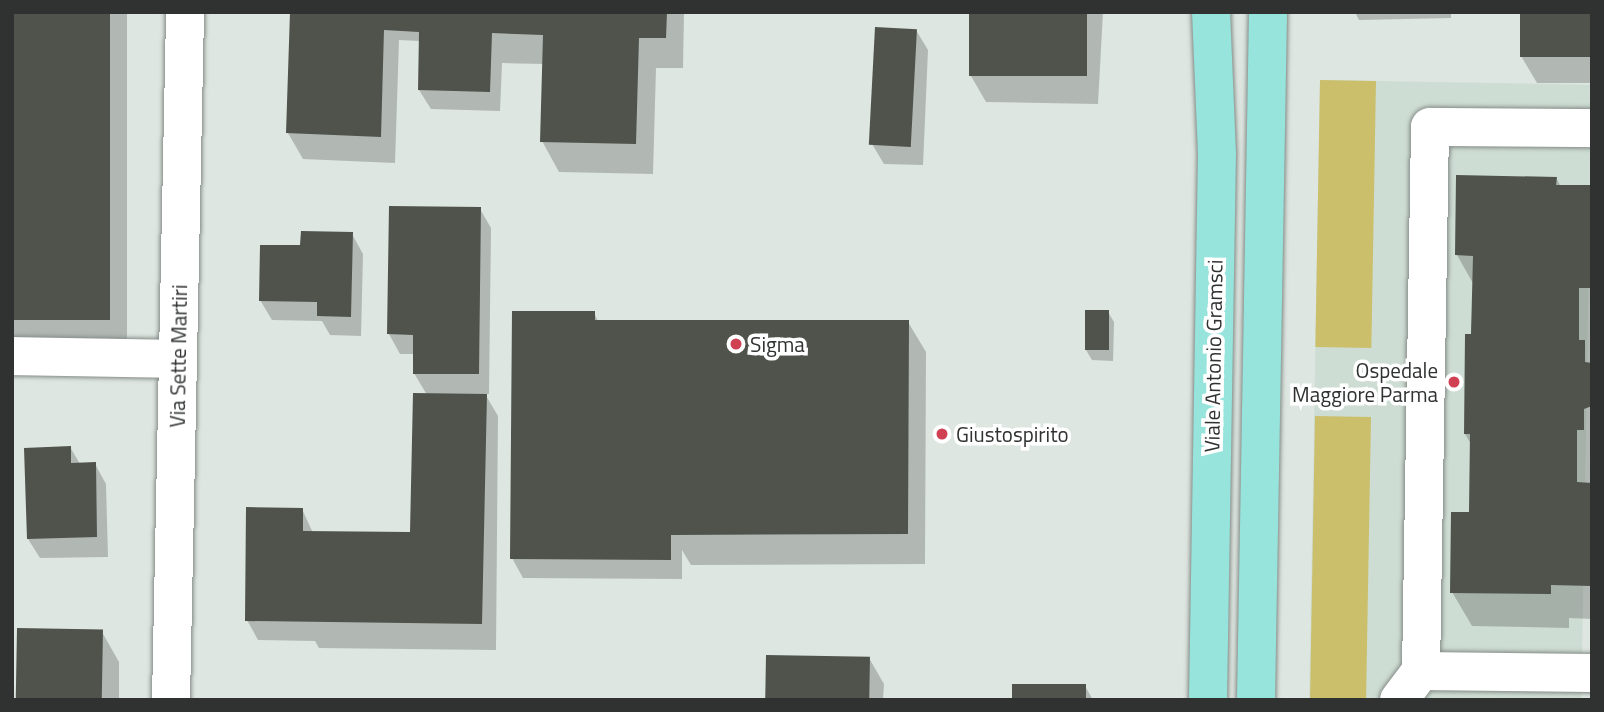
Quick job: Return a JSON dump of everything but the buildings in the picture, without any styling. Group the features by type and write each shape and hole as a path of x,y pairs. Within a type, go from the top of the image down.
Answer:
{"main road":[{"name":"Viale Antonio Gramsci","path":"1208,700 1217,154 1211,12"},
{"path":"1256,700 1268,14"}],"street":[{"name":"Via Sette Martiri","path":"171,700 185,12"},
{"path":"1592,128 1430,127 1410,685 1592,673"},
{"path":"12,356 178,359"}],"shaded area":[{"name":"Ospedale Maggiore Parma","path":"1320,80 1592,85 1581,700 1309,700"},
{"path":"1320,80 1376,81 1371,348 1315,347"},
{"path":"1315,416 1371,417 1366,700 1310,700"}],"place":[{"name":"Sigma","path":"736,344"},
{"name":"Ospedale Maggiore Parma","path":"1454,382"},
{"name":"Giustospirito","path":"942,434"}]}
